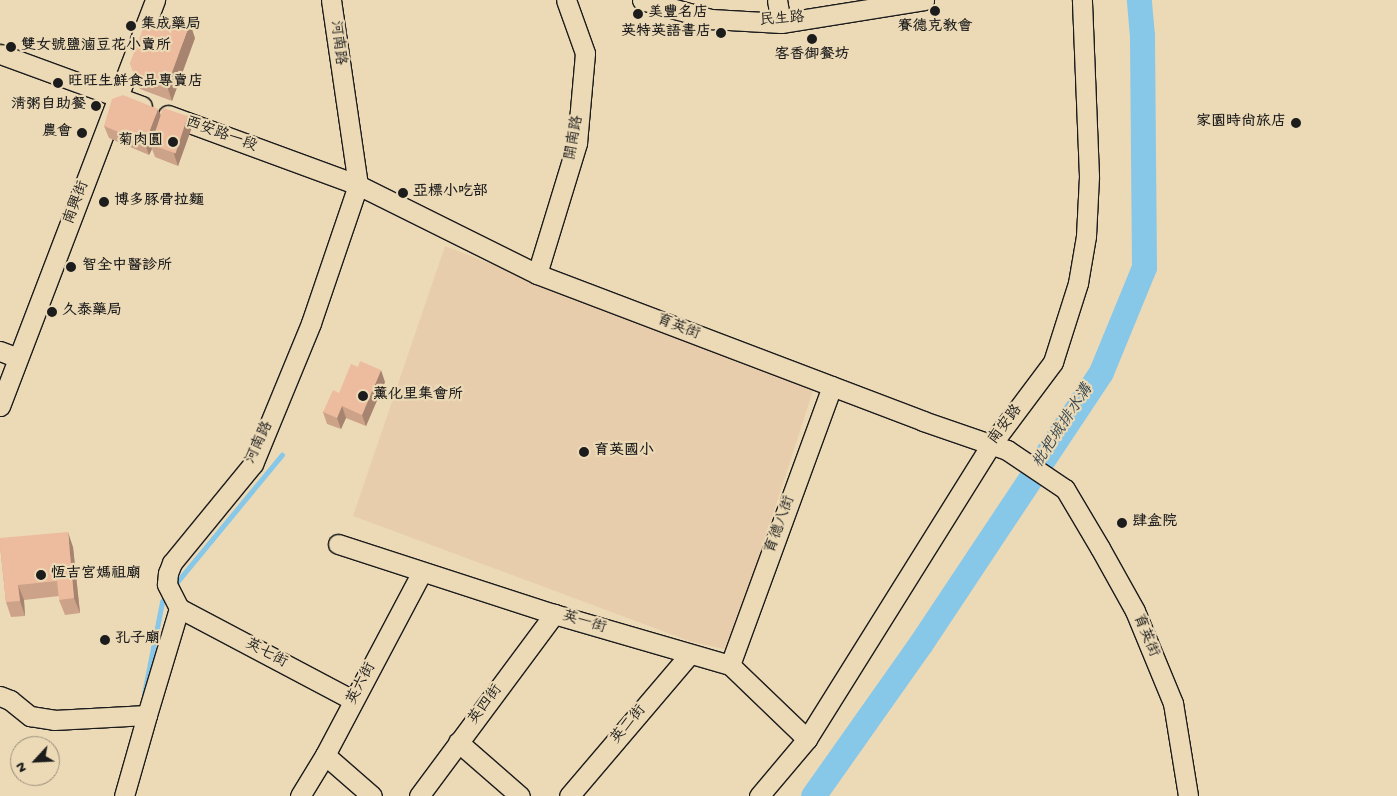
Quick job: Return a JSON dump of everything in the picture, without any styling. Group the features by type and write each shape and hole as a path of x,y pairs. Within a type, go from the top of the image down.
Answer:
{"street":[{"name":"南興街","path":"0,406 155,0"},
{"name":"河南路","path":"179,608 167,584 168,573 172,563 253,464 311,323 358,185 331,0"},
{"name":"開南路","path":"536,274 577,143 585,53 566,0"},
{"name":"民生路","path":"642,0 712,19 781,23 924,0"},
{"path":"777,0 781,23"},
{"name":"南安路","path":"759,796 807,738 999,448 1053,362 1084,256 1090,176 1082,0"},
{"name":"西安路一段","path":"0,54 358,185"},
{"name":"育英街","path":"358,185 536,274 999,448 1065,489 1135,611 1172,703 1188,796"},
{"path":"0,351 18,358"},
{"name":"育德八街","path":"730,665 832,386"},
{"name":"英一街","path":"338,544 554,614 690,655 730,665 807,738"},
{"name":"英六街","path":"300,796 325,756 422,572"},
{"path":"124,796 179,608"},
{"name":"英七街","path":"179,608 353,700"},
{"name":"英四街","path":"419,796 554,614"},
{"name":"英二街","path":"569,796 690,655"},
{"path":"0,696 10,700 30,716 54,720 147,714"},
{"path":"458,742 520,796"},
{"path":"325,756 372,796"}],"shaded area":[{"name":"育英國小","path":"445,246 814,388 729,650 692,642 353,516"}],"building":[{"path":"163,14 190,23 167,86 134,74 130,63 146,21 160,24"},
{"path":"123,95 158,109 145,143 104,126 112,99"},
{"path":"163,108 188,116 176,153 151,145"},
{"path":"360,361 381,370 362,415 342,406 337,418 323,412 333,390 339,393 351,364 358,367"},
{"name":"恆吉宮媽祖廟","path":"68,532 74,598 59,600 57,581 18,585 20,601 6,602 0,538"}],"waterway":[{"name":"枇杷城排水溝","path":"813,796 921,643 1101,372 1144,267 1142,36 1139,0"},
{"path":"173,587 282,455"},
{"path":"144,694 162,602 167,595"}],"place":[{"name":"賽德克教會","path":"935,11"},
{"name":"美豐名店","path":"638,14"},
{"name":"集成藥局","path":"131,26"},
{"name":"英特英語書店","path":"721,33"},
{"name":"客香御餐坊","path":"812,39"},
{"name":"雙女號鹽滷豆花小賣所","path":"11,47"},
{"name":"旺旺生鮮食品專賣店","path":"58,83"},
{"name":"清粥自助餐","path":"96,106"},
{"name":"家園時尚旅店","path":"1296,123"},
{"name":"農會","path":"82,133"},
{"name":"菊肉圓","path":"173,142"},
{"name":"亞標小吃部","path":"403,193"},
{"name":"博多豚骨拉麵","path":"104,202"},
{"name":"智全中醫診所","path":"71,267"},
{"name":"久泰藥局","path":"52,312"},
{"name":"薰化里集會所","path":"363,396"},
{"name":"育英國小","path":"584,452"},
{"name":"肆盒院","path":"1122,523"},
{"name":"恆吉宮媽祖廟","path":"41,575"},
{"name":"孔子廟","path":"105,640"}]}
